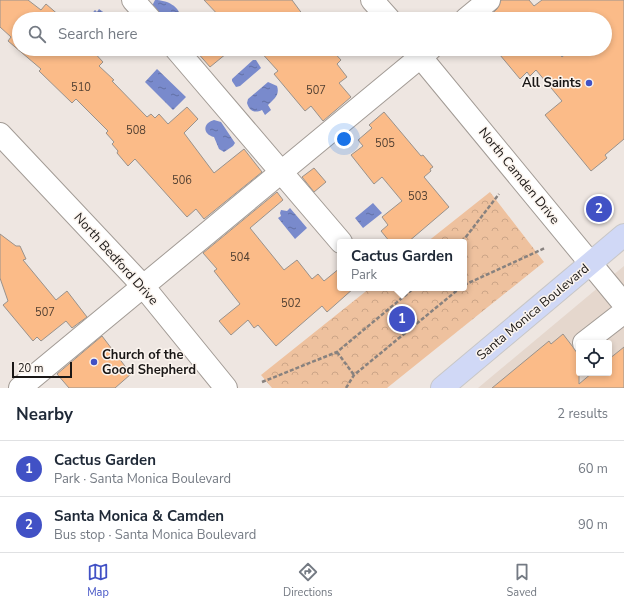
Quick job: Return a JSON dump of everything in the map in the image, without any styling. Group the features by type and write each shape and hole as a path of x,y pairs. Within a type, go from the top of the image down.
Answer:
{"main road":[{"name":"Santa Monica Boulevard","path":"442,388 624,235"}],"street":[{"path":"134,0 144,12"},
{"path":"372,0 383,12"},
{"path":"474,12 489,0"},
{"path":"182,56 338,239"},
{"path":"20,388 282,172 417,56"},
{"name":"North Camden Drive","path":"425,56 622,301"},
{"name":"North Bedford Drive","path":"0,134 143,286 226,388"},
{"path":"596,317 622,301"},
{"path":"586,340 622,301"}],"path":[{"path":"464,239 499,194"},
{"path":"467,282 546,248"},
{"path":"262,382 337,352 410,291"},
{"path":"346,388 354,375 456,291"},
{"path":"337,352 354,375"}],"shaded area":[{"path":"624,266 624,388 478,388"}],"green space":[{"path":"490,192 544,262 387,388 272,388 261,375 366,291 467,291 467,239 431,239"}],"water":[{"path":"155,0 164,1 175,7 179,12 158,12 152,6"},
{"path":"253,60 256,60 261,68 240,86 236,87 232,79"},
{"path":"157,69 186,97 173,110 145,82"},
{"path":"268,82 277,86 278,92 276,97 268,105 271,110 265,115 262,110 257,112 252,111 247,103 248,99"},
{"path":"214,120 221,122 235,143 224,152 219,149 214,137 207,134 205,128 210,121"},
{"path":"373,203 382,213 363,228 355,218"},
{"path":"290,208 307,228 295,239 278,218 281,216 281,210 287,211"}],"building":[{"path":"0,0 28,0 41,10 46,4 55,12 12,12 12,44 8,41 11,37 0,27"},
{"path":"204,0 292,0 301,12 215,12"},
{"name":"All Saints","path":"501,0 529,0 534,6 542,0 624,0 624,139 605,155 607,158 591,171 545,115 562,101 536,70 530,76 527,72 520,79 501,56 612,56 612,12 494,12 497,9"},
{"path":"26,56 97,56 103,62 99,66 114,80 112,81 147,117 151,114 155,118 159,114 168,124 187,107 198,119 184,133 214,173 244,149 262,172 204,219 196,209 187,217 135,159 128,166 117,153 118,151 112,144 114,142 106,133 108,131 76,99 72,103 39,71 41,69"},
{"path":"200,56 223,56 210,67"},
{"path":"264,56 337,56 341,60 337,64 347,77 339,83 351,97 323,121 311,106 305,111 274,74 278,71"},
{"path":"384,112 421,156 423,155 433,167 424,177 449,207 412,239 388,239 381,231 388,225 382,217 402,201 382,177 374,184 351,155 363,146 358,140 372,128 369,125"},
{"path":"314,168 326,182 314,192 302,177"},
{"path":"277,192 283,200 250,228 284,270 297,260 312,279 318,274 324,281 337,270 337,291 351,291 327,312 322,306 276,346 258,325 254,328 248,320 231,335 219,321 240,304 214,271 217,269 203,253"},
{"path":"0,234 16,246 20,246 26,259 23,260 56,300 67,291 87,317 72,328 66,321 41,341 37,337 33,341 3,305 8,301 0,278"},
{"path":"563,334 576,351 576,376 579,376 579,384 588,376 612,376 612,357 624,347 624,388 492,388 549,341 551,344"},
{"name":"Church of the Good Shepherd","path":"102,336 131,374 115,388 69,388 57,374"}],"place":[{"name":"All Saints","path":"589,83"},
{"name":"Santa Monica & Camden","path":"599,209"},
{"name":"Cactus Garden","path":"402,319"},
{"name":"Church of the Good Shepherd","path":"94,362"}]}
